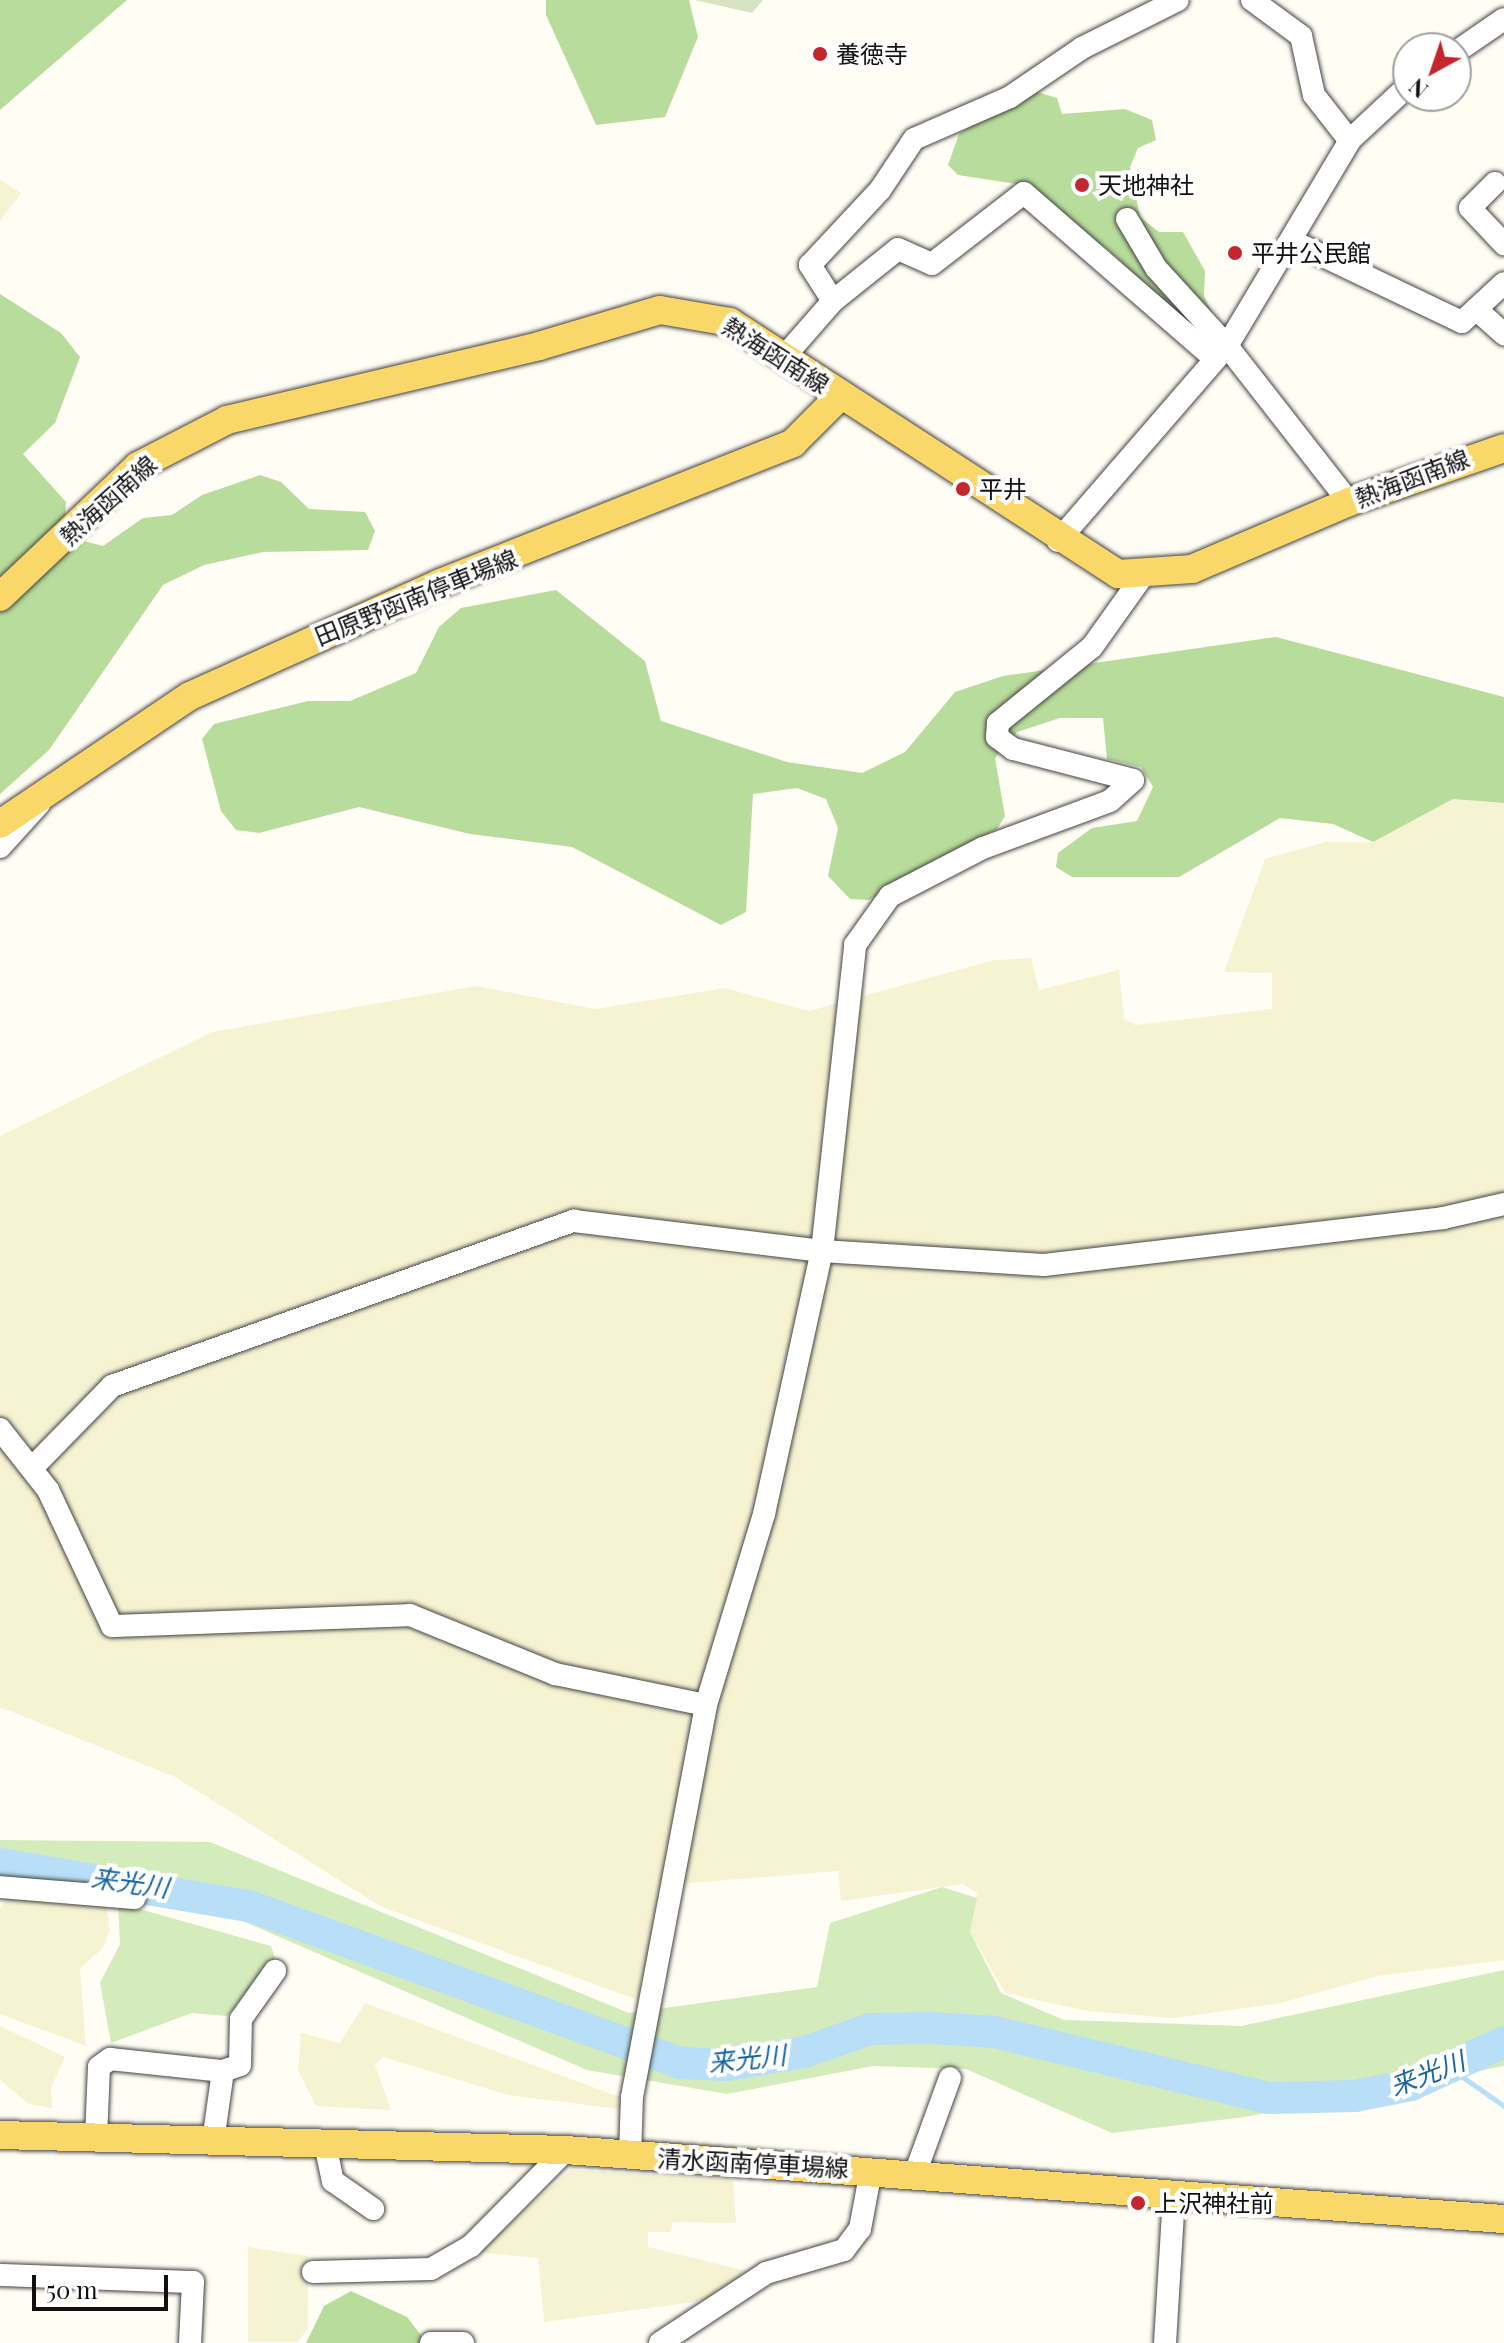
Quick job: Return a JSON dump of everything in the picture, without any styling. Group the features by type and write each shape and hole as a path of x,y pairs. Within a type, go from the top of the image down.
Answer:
{"main road":[{"name":"熱海函南線","path":"0,597 138,466 227,420 660,310 730,322 1058,541 1103,568 1142,577 1192,569 1349,502 1504,448"},
{"name":"田原野函南停車場線","path":"0,824 40,794 190,696 279,652 793,443 841,395"},
{"name":"清水函南停車場線","path":"0,2135 566,2150 871,2170 1504,2219"}],"street":[{"path":"833,301 810,265 880,190 914,139 1010,97 1082,48 1178,0"},
{"path":"1252,0 1301,36 1314,95 1350,141"},
{"path":"1499,0 1504,8"},
{"path":"1472,41 1504,19"},
{"path":"1058,541 1221,353 1294,242 1350,141 1392,101"},
{"path":"1495,183 1470,208 1504,244"},
{"path":"784,357 833,301 898,249 932,264 1024,193 1221,353"},
{"path":"1127,219 1156,268 1221,353 1349,502"},
{"path":"1294,242 1462,322 1504,283"},
{"path":"1476,309 1504,334"},
{"path":"630,2156 632,2097 706,1705 764,1514 822,1251 845,986 865,923 890,896 929,873 1110,801 1133,780 1013,749 997,737 998,723 1092,647 1142,577"},
{"path":"0,847 38,811 40,794"},
{"path":"32,1468 112,1386 574,1221 822,1251 1044,1265 1443,1218 1504,1204"},
{"path":"0,1429 32,1468 112,1626 410,1615 555,1674 706,1705"},
{"path":"0,1887 135,1898"},
{"path":"96,2138 99,2067 110,2059 223,2071 240,2065 241,2019 275,1971"},
{"path":"213,2141 223,2071"},
{"path":"915,2174 950,2078"},
{"path":"325,2144 333,2181 373,2209"},
{"path":"313,2272 431,2269 471,2246 566,2150"},
{"path":"660,2343 766,2273 844,2250 860,2229 871,2170"},
{"path":"1165,2343 1174,2194"},
{"path":"0,2275 193,2282 190,2343"},
{"path":"431,2343 463,2343"}],"shaded area":[{"path":"0,180 21,193 0,221"},
{"path":"1453,799 1504,803 1504,1960 1377,1976 1281,2003 1173,2018 1088,2011 1005,1993 970,1932 977,1893 963,1884 841,1901 838,1871 665,1885 638,2000 382,1907 175,1777 0,1707 0,1136 212,1032 477,986 595,1009 725,988 809,1011 995,960 1031,958 1039,990 1119,970 1124,1019 1135,1025 1272,1009 1272,973 1224,972 1265,859 1326,842 1373,842"},
{"path":"9,1894 106,1902 110,1930 102,1949 80,1968 86,2046 0,2014 0,1909"},
{"path":"365,2003 622,2098 619,2109 508,2095 383,2057 375,2065 391,2110 316,2106 298,2070 301,2033 340,2043"},
{"path":"0,2026 65,2057 51,2088 52,2108 29,2104 0,2080"},
{"path":"571,2170 733,2179 736,2223 673,2222 671,2232 648,2232 648,2247 747,2271 709,2300 544,2322 538,2258 475,2252"},
{"path":"248,2247 308,2256 308,2329 297,2342 248,2342"}],"green space":[{"path":"0,0 127,0 0,110"},
{"path":"546,0 689,0 698,37 665,117 596,125 546,15"},
{"path":"695,0 763,0 752,13"},
{"path":"1037,92 1057,98 1062,114 1125,109 1152,120 1156,140 1138,148 1130,167 1140,217 1159,232 1183,232 1205,271 1204,296 1218,325 1201,336 1104,246 1092,245 1023,185 958,175 948,165 959,134 1021,93"},
{"path":"0,294 61,333 80,357 55,423 23,454 66,502 65,520 80,540 103,546 143,518 172,515 202,495 260,475 281,482 309,509 365,512 375,531 368,550 263,552 204,565 163,585 49,750 0,794"},
{"path":"556,590 645,661 661,721 787,762 862,773 905,752 955,692 1003,676 1276,637 1504,697 1504,803 1453,799 1373,842 1333,824 1280,818 1179,877 1072,877 1056,867 1058,853 1092,828 1137,821 1153,787 1141,767 1107,759 1103,718 1060,718 1017,732 995,758 1005,816 997,829 869,900 850,899 828,876 838,828 826,799 797,788 753,794 746,912 721,925 572,847 470,834 359,807 259,833 236,830 221,811 202,739 214,724 308,701 350,701 416,673 439,627 461,608"},
{"path":"0,1840 210,1842 629,2013 817,1987 830,1923 942,1887 977,1898 970,1932 1001,1993 1064,2020 1241,2026 1504,1970 1504,2066 1245,2117 1112,2133 966,2069 873,2066 727,2094 587,2070 201,1903 0,1883"},
{"path":"118,1903 271,1946 275,1958 227,2016 192,2013 111,2043 100,1983 120,1944"},
{"path":"351,2291 407,2317 427,2343 306,2343 324,2306"}],"waterway":[{"name":"来光川","path":"0,1864 249,1906 680,2063 727,2065 805,2052 870,2029 932,2028 994,2032 1268,2098 1355,2096 1411,2085 1504,2042"},
{"path":"1451,2069 1504,2106"}],"place":[{"name":"養徳寺","path":"820,54"},
{"name":"天地神社","path":"1082,185"},
{"name":"平井公民館","path":"1235,253"},
{"name":"平井","path":"963,489"},
{"name":"上沢神社前","path":"1138,2203"}]}
